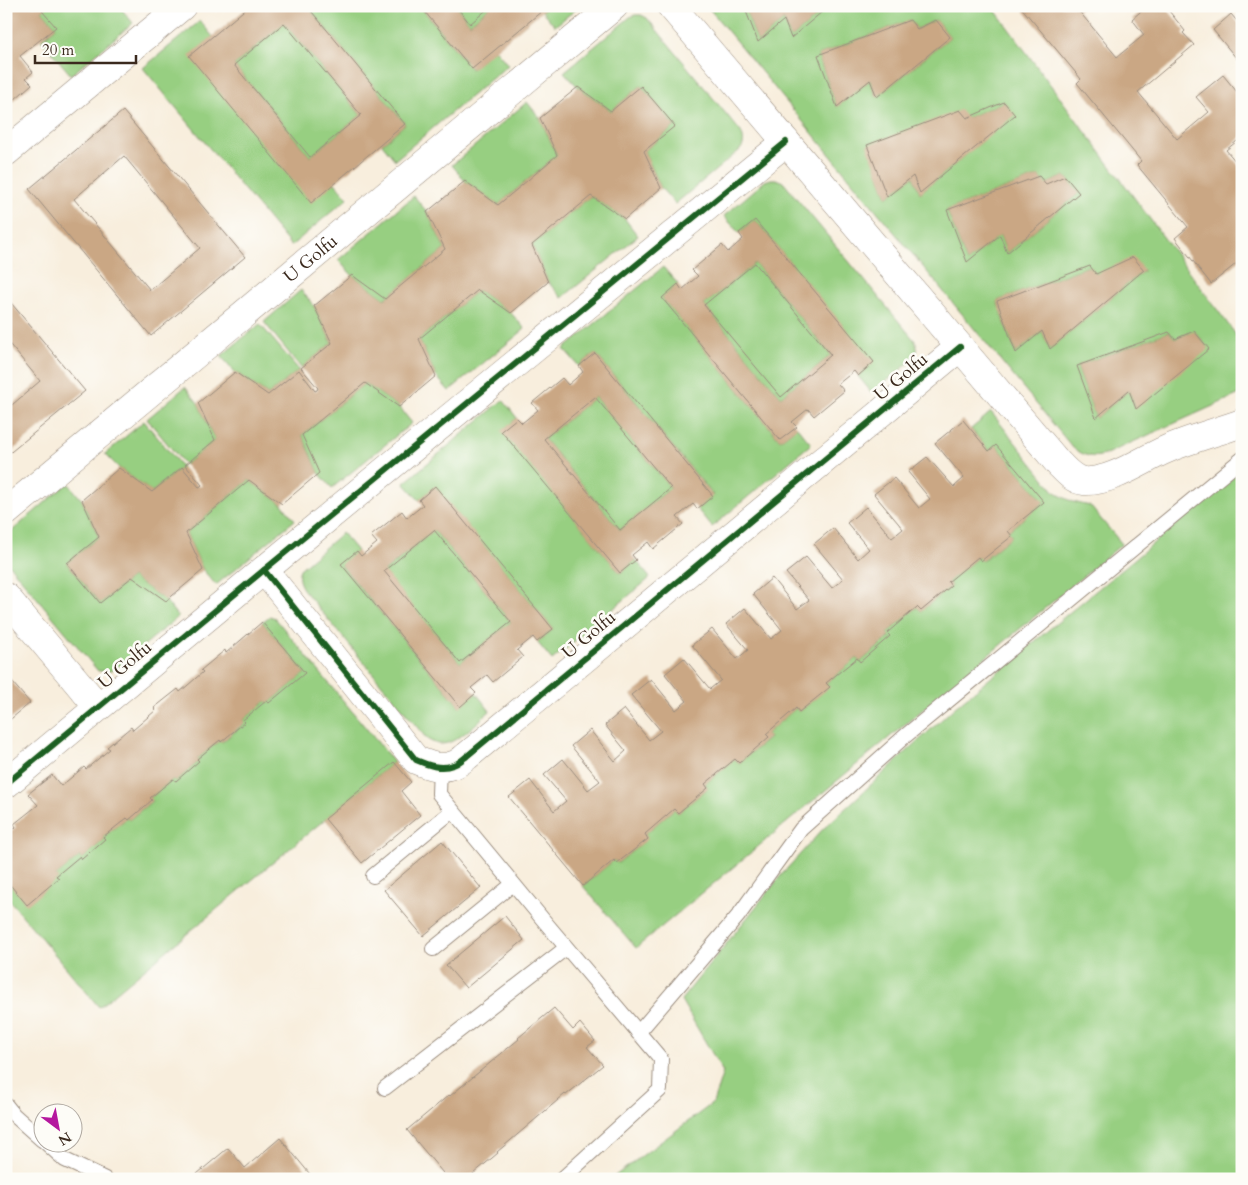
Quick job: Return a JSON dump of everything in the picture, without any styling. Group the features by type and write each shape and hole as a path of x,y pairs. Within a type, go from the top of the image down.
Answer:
{"street":[{"path":"6,152 182,6"},
{"name":"U Golfu","path":"6,512 614,6"},
{"path":"671,6 1070,475 1081,481 1107,478 1167,449 1242,423"},
{"name":"U Golfu","path":"6,784 786,142"},
{"name":"U Golfu","path":"440,767 454,765 467,756 960,346"},
{"path":"264,570 416,760 429,766 440,767"},
{"name":"U Golfu","path":"6,597 98,707"}],"lane":[{"path":"638,1033 738,916 802,829 904,737 1242,459"},
{"path":"440,767 439,794 661,1060 660,1090 562,1179"},
{"path":"373,876 452,811"},
{"path":"433,949 513,884"},
{"path":"385,1088 566,948"},
{"path":"6,1105 14,1115 32,1131"},
{"path":"56,1152 65,1160 105,1179"}],"green space":[{"path":"48,6 119,6 133,23 71,75 41,40 56,27 42,11"},
{"path":"307,6 420,6 471,69 495,49 508,65 395,160 382,144 405,124"},
{"path":"456,6 491,6 470,24"},
{"path":"548,6 580,6 555,26 542,11"},
{"path":"707,6 744,6 758,42 784,20 791,38 829,6 992,6 1242,343 1242,393 1104,455 1088,456 1073,448","holes":["910,20 917,29 936,20 950,37 877,97 870,80 837,107 818,55","1004,102 1014,115 920,193 913,176 887,197 868,145 967,118","1039,176 1046,184 1065,176 1079,193 1007,253 1000,235 967,262 947,210","1089,266 1096,274 1144,270 1050,349 1042,331 1016,353 997,301","1194,331 1208,348 1136,408 1129,390 1096,418 1077,366 1169,332 1175,339"]},
{"path":"635,15 647,18 741,132 743,139 743,146 740,150 675,204 661,188 644,151 675,126 641,86 611,111 578,87 564,72 630,17"},
{"path":"200,21 213,37 190,56 335,183 348,198 291,246 143,68"},
{"path":"284,23 361,115 310,157 234,65"},
{"path":"527,102 540,118 557,155 498,205 465,181 452,165"},
{"path":"771,179 783,182 915,341 917,350 914,359 872,393 858,376 873,362 755,220 739,233 724,216 765,181"},
{"path":"414,196 427,212 445,249 385,299 352,275 338,260"},
{"path":"591,196 625,219 638,236 562,298 548,282 532,245"},
{"path":"755,263 831,355 781,397 704,305"},
{"path":"663,267 678,284 662,298 780,440 797,427 811,444 712,527 697,509 713,495 595,353 579,366 564,349"},
{"path":"301,290 314,306 332,343 301,368 264,322"},
{"path":"478,290 511,313 525,329 449,391 436,376 419,339"},
{"path":"260,324 299,370 268,395 235,372 221,356"},
{"path":"365,383 399,407 412,423 332,488 319,473 302,435"},
{"path":"185,387 198,403 215,440 185,465 147,419"},
{"path":"595,397 671,488 620,530 544,439"},
{"path":"503,400 517,418 502,431 620,573 636,560 650,578 552,660 537,642 553,629 435,487 419,500 404,483"},
{"path":"991,412 1054,491 1073,502 1090,506 1122,544 636,948 583,886 614,860 618,863 647,839 645,834 674,809 678,813 708,788 705,784 735,759 739,763 769,738 766,734 796,708 799,712 829,687 826,683 857,658 860,662 890,637 887,633 917,607 921,611 951,586 948,582 978,557 982,561 1012,536 1008,531 1044,502 996,445 989,451 971,429"},
{"path":"144,421 182,467 152,492 119,468 105,454"},
{"path":"1242,470 1242,1179 611,1179 713,1103 723,1072 681,1000 783,873 822,830 954,708"},
{"path":"249,480 282,504 295,520 216,585 203,570 186,533"},
{"path":"68,483 82,500 99,537 67,563 100,603 132,577 166,601 178,617 117,668 110,671 98,671 6,561 6,536"},
{"path":"434,530 511,622 460,663 384,572"},
{"path":"342,533 357,551 341,565 459,706 476,693 490,711 466,732 452,741 438,744 427,739 303,589 299,577 300,569"},
{"path":"270,616 275,618 394,762 99,1007 6,896 6,880 27,904 58,878 56,876 80,856 82,859 105,839 103,837 127,818 129,820 152,801 150,798 173,779 176,781 198,762 197,759 245,723 243,720 266,701 269,703 305,673 262,622"}],"building":[{"path":"6,6 48,6 42,11 56,27 20,56 33,72 26,78 32,84 6,107"},
{"path":"249,6 307,6 405,124 311,203 189,56","holes":["284,23 361,115 310,157 234,65"]},
{"path":"420,6 456,6 470,24 491,6 548,6 472,69"},
{"path":"744,6 829,6 791,38 784,20 758,42"},
{"path":"1020,6 1083,6 1078,10 1117,57 1144,35 1132,19 1147,6 1165,6 1185,31 1183,33 1194,45 1138,92 1177,139 1209,112 1196,97 1223,75 1242,98 1242,137 1226,150 1242,169 1242,259 1211,284 1175,238 1188,227 1137,165 1141,161 1077,83 1081,79"},
{"path":"1231,14 1242,27 1242,65 1213,30"},
{"path":"910,20 917,29 936,20 950,37 877,97 870,80 837,107 818,55"},
{"path":"641,86 675,126 644,151 661,188 625,219 591,196 532,245 548,282 511,313 478,290 419,339 436,376 399,407 365,383 302,435 319,473 282,504 249,480 186,533 203,570 166,601 132,577 100,603 67,563 99,537 82,500 119,468 152,492 182,467 199,487 201,486 185,465 215,440 198,403 235,372 268,395 299,370 315,391 317,390 318,388 301,368 332,343 314,306 352,275 385,299 445,249 427,212 465,181 498,205 557,155 540,118 578,87 611,111"},
{"path":"1004,102 1015,115 920,193 913,176 887,197 867,145 960,110 967,118"},
{"path":"123,111 245,257 151,336 29,189","holes":["124,156 200,248 150,290 74,199"]},
{"path":"1039,176 1046,184 1065,176 1079,193 1007,253 1000,235 967,262 947,210"},
{"path":"755,220 874,362 858,376 854,371 838,384 844,391 814,416 808,409 792,422 797,427 780,440 662,298 678,284 682,290 698,276 692,270 722,245 728,252 743,239 739,233","holes":["755,263 831,355 781,397 704,305"]},
{"path":"1133,257 1144,270 1050,349 1042,331 1016,353 997,301 1090,266 1096,274"},
{"path":"6,297 85,391 6,456 6,410 40,381 6,340"},
{"path":"1194,331 1209,349 1136,409 1129,390 1096,418 1077,366 1169,332 1175,339"},
{"path":"595,353 713,496 697,509 693,504 677,517 683,524 653,549 648,542 632,555 636,560 620,573 501,431 517,418 522,423 538,410 532,403 562,378 568,385 583,372 579,366","holes":["595,397 671,488 620,530 544,439"]},
{"path":"963,420 989,451 996,445 1044,502 1008,531 1012,536 981,561 978,557 948,582 951,586 921,611 917,607 887,633 890,636 860,662 857,658 826,683 830,687 799,712 796,708 766,734 769,737 739,763 735,759 705,784 708,788 678,813 674,809 645,834 648,839 617,863 614,860 583,886 509,797 530,780 554,811 566,801 544,775 563,759 588,790 600,781 571,746 590,730 615,761 626,751 605,725 624,709 649,740 661,731 631,695 651,679 676,710 687,701 665,674 684,658 710,689 721,680 692,645 712,629 737,659 748,650 726,624 745,608 771,639 782,630 753,594 772,578 797,609 809,600 786,573 806,557 832,588 843,579 814,544 833,528 858,559 869,549 847,523 866,507 892,538 903,529 874,494 894,478 919,508 930,499 908,472 927,457 954,487 964,478 935,443"},
{"path":"435,486 553,629 537,642 533,637 517,650 523,657 493,682 487,675 471,688 476,693 460,707 341,564 357,551 361,556 377,543 371,536 402,511 407,518 423,505 419,500","holes":["434,530 511,622 460,663 384,571"]},
{"path":"262,622 305,673 269,703 266,701 243,720 245,722 197,759 199,761 176,781 173,779 150,798 152,800 129,820 127,818 103,837 105,839 82,859 80,856 56,876 59,878 27,905 6,880 6,835 16,827 14,824 38,805 28,794 52,775 61,786 84,767 86,769 110,749 107,747 131,727 133,730 156,710 154,708 178,689 180,692 203,672 201,670 225,650 226,653"},
{"path":"6,675 30,703 6,723"},
{"path":"394,762 411,782 401,791 420,815 362,863 325,819"},
{"path":"442,841 481,888 423,936 384,890"},
{"path":"505,916 524,940 466,988 446,965"},
{"path":"554,1008 573,1030 580,1023 595,1041 587,1047 603,1065 565,1094 467,1179 448,1179 407,1130 519,1039"},
{"path":"280,1138 314,1179 191,1179 228,1148 245,1168"}],"cycle path":[{"path":"6,784 786,142"},
{"path":"264,570 416,760 439,767 455,764 960,347"}]}
